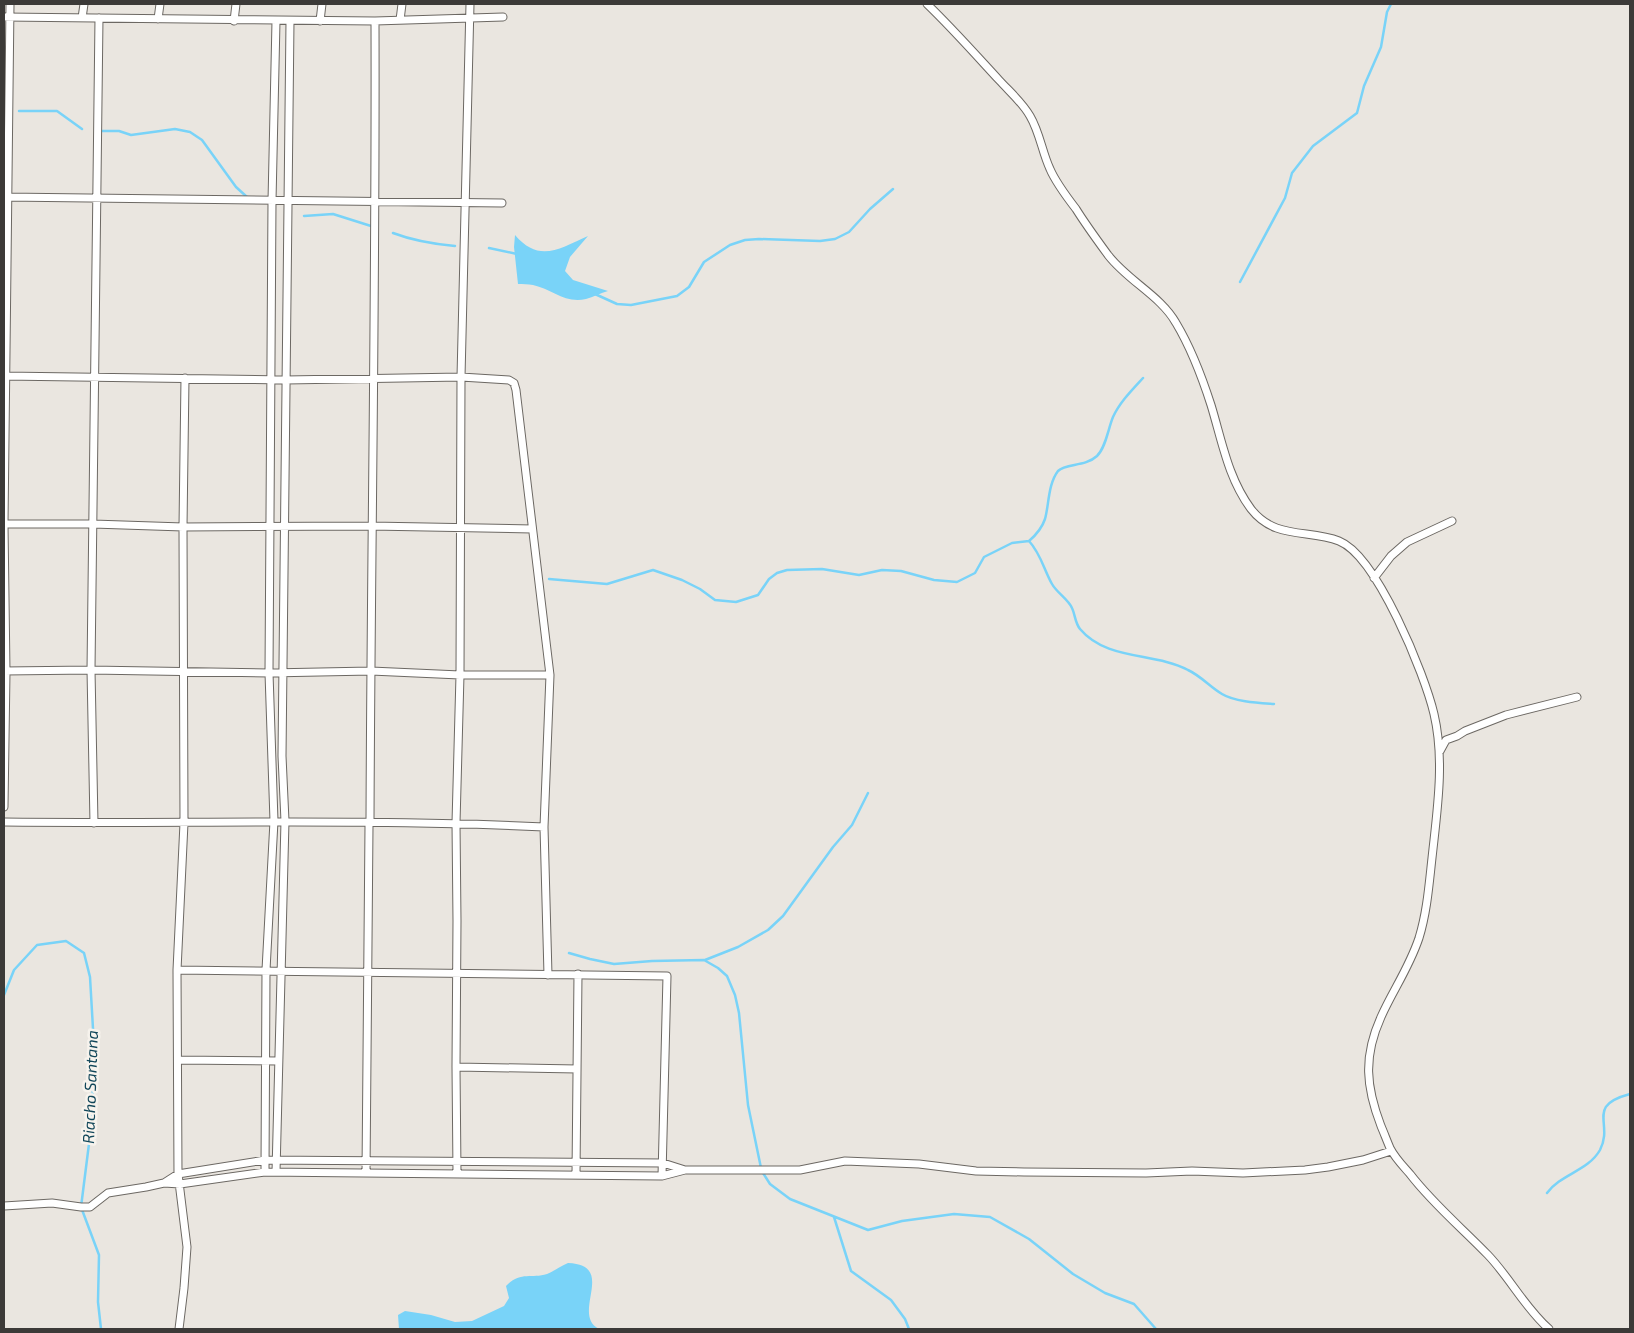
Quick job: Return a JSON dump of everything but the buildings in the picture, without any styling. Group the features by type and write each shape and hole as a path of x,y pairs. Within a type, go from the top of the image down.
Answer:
{"street":[{"path":"4,807 6,17 10,4"},
{"path":"82,18 84,4"},
{"path":"158,19 160,4"},
{"path":"234,20 236,4"},
{"path":"320,21 322,4"},
{"path":"400,20 402,4"},
{"path":"457,1173 456,822 462,528 461,377 470,4"},
{"path":"927,4 1022,103 1036,128 1043,154 1055,180 1120,269 1165,307 1174,319 1204,383 1227,464 1236,484 1252,510 1272,527 1323,536 1348,545 1360,557 1374,578 1406,635 1432,707 1440,751 1435,831 1421,932 1408,965 1379,1021 1374,1035 1368,1061 1368,1082 1372,1102 1391,1151 1449,1218 1489,1256 1536,1316 1549,1329"},
{"path":"6,17 375,21 469,19 503,16"},
{"path":"94,823 91,670 99,18"},
{"path":"265,1172 266,970 274,821 269,673 272,201 276,21"},
{"path":"276,1172 285,821 282,756 290,21"},
{"path":"366,1173 371,526 376,202 375,21"},
{"path":"6,197 502,203"},
{"path":"5,376 286,380 461,377 509,380 514,383 550,675 544,826 548,975"},
{"path":"179,1329 186,1247 178,1174 177,970 184,823 182,527 186,378"},
{"path":"1374,578 1399,548 1407,542 1452,521"},
{"path":"4,524 532,529"},
{"path":"5,672 91,670 183,670 269,673 371,671 460,675 550,675"},
{"path":"1440,751 1446,740 1506,714 1577,696"},
{"path":"4,822 456,822 544,826"},
{"path":"177,970 667,976 662,1176"},
{"path":"576,1174 578,974"},
{"path":"178,1060 278,1061"},
{"path":"456,1067 577,1069"},
{"path":"4,1206 52,1202 85,1208 94,1204 108,1193 164,1183 180,1184 265,1172 662,1176 685,1170 800,1170 845,1161 919,1164 976,1171 1004,1172 1146,1173 1192,1170 1243,1173 1328,1167 1363,1160 1391,1151"},
{"path":"164,1183 178,1174 265,1160 366,1160 456,1163 663,1163 685,1170"}],"water":[{"path":"515,235 532,249 541,251 558,249 588,236 570,257 565,271 573,280 608,291 578,300 565,298 540,287 518,284 514,247"},
{"path":"568,1263 582,1266 590,1272 592,1281 589,1313 591,1322 599,1329 399,1329 398,1315 405,1311 431,1315 455,1322 472,1321 504,1306 509,1298 506,1286 511,1281 521,1277 547,1274"}],"waterway":[{"path":"1240,282 1285,198 1292,173 1313,146 1357,113 1364,86 1381,47 1387,12 1391,4"},
{"path":"19,111 57,111 82,129"},
{"path":"102,131 119,131 131,135 175,129 190,132 202,140 236,187 247,197"},
{"path":"595,294 617,304 631,305 677,296 689,287 704,262 730,245 745,240 759,239 820,241 835,239 849,232 870,209 893,189"},
{"path":"304,216 333,214 371,226"},
{"path":"393,233 424,242 455,246"},
{"path":"489,248 517,254"},
{"path":"1029,541 1044,522 1052,482 1058,471 1087,462 1097,456 1105,443 1116,412 1126,396 1143,378"},
{"path":"549,579 607,584 653,570 682,580 700,589 715,600 736,602 758,595 769,579 777,573 787,570 822,569 859,575 882,570 901,571 934,580 957,582 975,573 984,557 1012,543 1029,541 1052,584 1073,610 1078,627 1091,639 1117,651 1175,664 1193,672 1227,697 1248,702 1274,704"},
{"path":"705,960 738,947 768,930 783,916 833,847 852,825 868,793"},
{"name":"Riacho Santana","path":"4,995 14,970 37,945 66,941 84,953 90,977 94,1046 92,1120 81,1207 99,1255 98,1302 101,1329"},
{"path":"569,953 614,964 704,960 727,976 735,995 739,1013 748,1105 761,1168"},
{"path":"1547,1193 1560,1181 1582,1168 1595,1157 1600,1150 1603,1140 1604,1110 1608,1104 1616,1099 1630,1094"},
{"path":"763,1173 770,1184 790,1199 868,1230 902,1221 954,1214 990,1217 1029,1239 1073,1274 1105,1293 1134,1304 1156,1329"},
{"path":"834,1217 851,1271 891,1300 905,1319 909,1329"}]}
